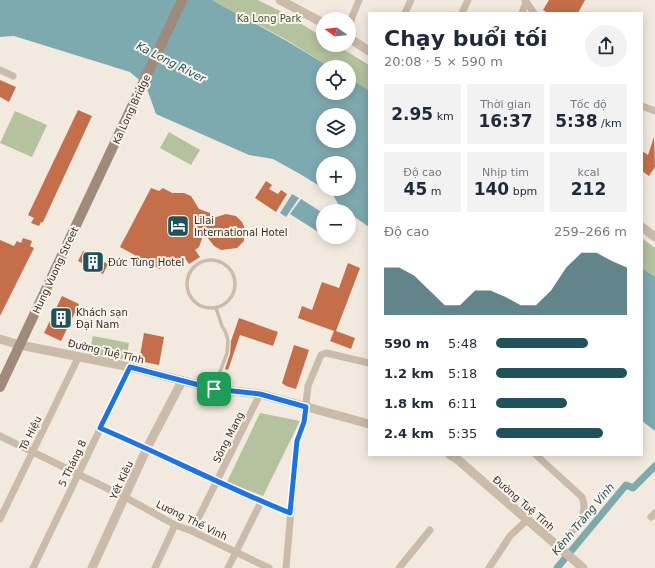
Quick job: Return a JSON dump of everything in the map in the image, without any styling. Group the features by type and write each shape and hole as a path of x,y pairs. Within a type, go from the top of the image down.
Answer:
{"main road":[{"name":"Ka Long Bridge","path":"110,153 182,0"},
{"name":"Hung Vuong Street","path":"0,387 110,153"}],"street":[{"path":"280,0 316,19"},
{"path":"354,12 359,0"},
{"path":"405,12 410,0"},
{"path":"462,12 468,0"},
{"path":"522,12 525,1"},
{"path":"525,1 533,12"},
{"path":"356,42 368,49"},
{"path":"0,70 13,76"},
{"path":"643,106 655,111"},
{"path":"643,228 655,237"},
{"name":"Đường Tuệ Tĩnh","path":"0,339 20,345 130,367 214,389 260,394 368,424"},
{"path":"286,568 297,441 304,422 308,386 321,355 326,353 368,363"},
{"name":"Tô Hiệu","path":"0,519 79,356"},
{"name":"5 Tháng 8","path":"33,568 130,367"},
{"name":"Yết Kiêu","path":"92,568 148,448 182,381"},
{"name":"Sông Mang","path":"192,532 260,394"},
{"path":"100,428 148,448 216,482 290,513"},
{"name":"Lương Thế Vinh","path":"0,436 125,497 175,525 269,568"},
{"name":"Đường Tuệ Tĩnh","path":"453,456 584,568"},
{"path":"537,456 582,497 585,505 584,512 579,522 570,535 558,547"},
{"path":"228,568 261,502"},
{"path":"489,568 510,536 527,520"},
{"path":"155,568 175,525"},
{"path":"402,567 430,530"}],"lane":[{"path":"216,260 229,267 233,273 235,288 233,295 223,306 216,308 208,309 200,307 189,296 187,280 189,273 200,262 216,260"},
{"path":"214,389 227,353 228,341 216,308"}],"green space":[{"name":"Ka Long Park","path":"212,0 258,0 280,11 316,33 316,52 348,52 368,64 368,89 356,82 356,60 319,60 285,39"},
{"path":"15,111 47,125 32,157 0,143"},
{"path":"169,132 200,150 191,165 160,148"},
{"path":"643,239 655,248 655,277 643,269"},
{"path":"93,336 129,343 126,360 89,353"},
{"path":"260,413 300,421 263,496 227,482"}],"water":[{"name":"Ka Long River","path":"0,0 212,0 318,60 316,60 316,100 356,100 356,82 368,89 368,226 356,218 356,204 338,204 333,196 356,196 356,156 316,156 316,184 273,159 249,155 156,114 146,86 130,72 14,36 0,37"},
{"path":"292,194 299,198 286,217 280,213"},
{"path":"301,199 316,209 316,231 290,214"},
{"path":"643,269 655,277 655,431 643,422"}],"building":[{"path":"549,0 585,0 579,12 546,12 543,10"},
{"path":"0,80 16,87 9,102 0,97"},
{"path":"78,110 92,116 43,222 41,222 39,226 31,223 34,218 28,215"},
{"path":"654,137 655,167 649,176 643,172 643,152 648,155"},
{"path":"266,181 272,185 269,189 278,194 281,190 287,194 276,212 255,198"},
{"path":"151,188 159,191 163,188 172,193 184,193 191,196 199,209 210,213 210,219 226,214 236,216 242,222 245,229 244,241 237,248 221,250 214,246 204,233 199,247 195,250 200,257 189,264 184,257 178,259 167,257 160,269 120,247"},
{"path":"23,238 32,241 30,246 34,248 0,316 0,240 14,246 17,241 21,243"},
{"name":"Đức Tùng Hotel","path":"83,251 108,264 103,274 78,261"},
{"path":"348,263 360,268 336,331 355,338 351,349 330,341 334,331 298,318 302,306 312,310 322,282 339,288"},
{"name":"Khách sạn Đại Nam","path":"62,296 79,304 61,341 44,333"},
{"path":"239,318 278,332 273,346 240,335 228,370 225,369 230,354 231,341"},
{"path":"144,333 164,337 159,365 139,361"},
{"path":"294,345 309,350 296,389 282,383"}],"waterway":[{"name":"Kênh Tràng Vinh","path":"557,568 626,485 633,488 655,466"}],"place":[{"name":"Lilai International Hotel","path":"178,226"},
{"name":"Đức Tùng Hotel","path":"93,262"},
{"name":"Khách sạn Đại Nam","path":"61,318"}],"route":[{"path":"130,367 214,389 260,394 306,407 304,422 297,441 290,513 216,482 148,448 100,428 130,367"}]}
